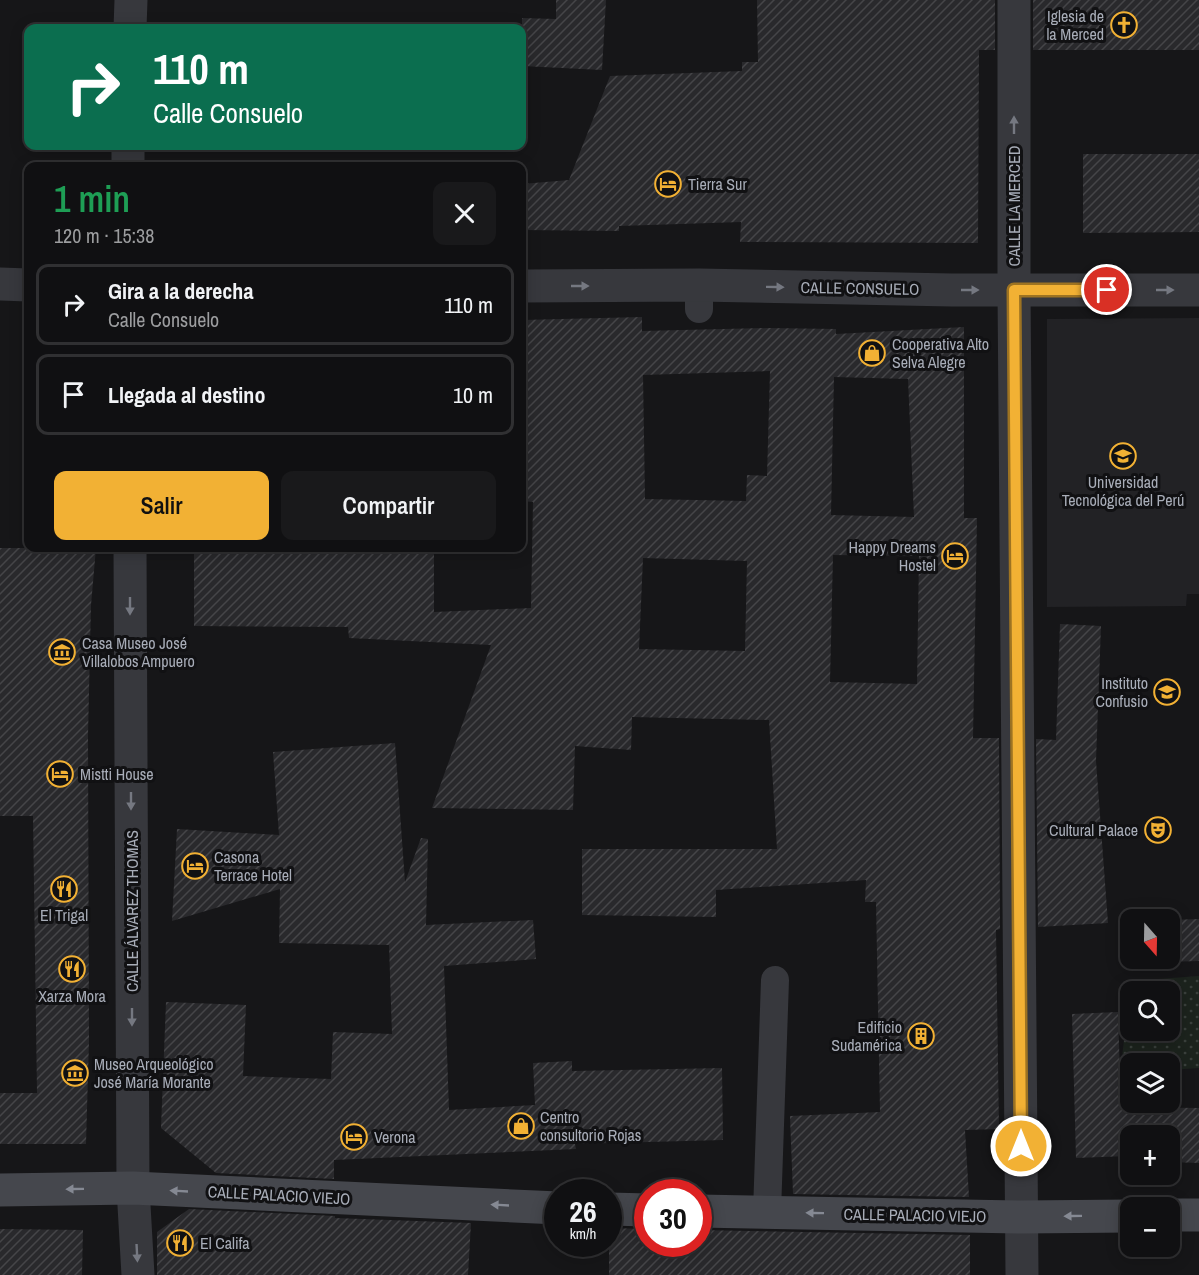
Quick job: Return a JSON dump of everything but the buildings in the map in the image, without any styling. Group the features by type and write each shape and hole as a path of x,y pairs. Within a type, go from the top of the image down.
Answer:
{"street":[{"path":"130,24 131,0"},
{"name":"CALLE LA MERCED","path":"1014,0 1014,290 1022,1275"},
{"path":"0,284 24,285"},
{"name":"CALLE CONSUELO","path":"526,286 699,297 1014,290 1199,291"},
{"name":"CALLE ÁLVAREZ THOMAS","path":"130,552 133,1188 138,1275"},
{"name":"CALLE PALACIO VIEJO","path":"0,1190 133,1188 544,1207"},
{"name":"CALLE PALACIO VIEJO","path":"712,1211 1022,1217 1120,1216"},
{"path":"1180,1215 1199,1215"}],"lane":[{"path":"767,1212 775,980"}],"shaded area":[{"name":"Universidad Tecnológica del Perú","path":"1199,318 1199,594 1187,594 1186,606 1047,607 1047,319"},
{"path":"1199,976 1199,1068 1180,1069 1180,1053 1122,1053 1124,1041 1180,1041 1180,981 1131,981"}],"place":[{"name":"Iglesia de la Merced","path":"1124,25"},
{"name":"Tierra Sur","path":"668,184"},
{"name":"Cooperativa Alto Selva Alegre","path":"872,353"},
{"name":"Universidad Tecnológica del Perú","path":"1123,456"},
{"name":"Happy Dreams Hostel","path":"955,556"},
{"name":"Casa Museo José Villalobos Ampuero","path":"62,652"},
{"name":"Instituto Confusio","path":"1167,692"},
{"name":"Mistti House","path":"60,774"},
{"name":"Cultural Palace","path":"1158,830"},
{"name":"Casona Terrace Hotel","path":"195,866"},
{"name":"El Trigal","path":"64,889"},
{"name":"Xarza Mora","path":"72,969"},
{"name":"Edificio Sudamérica","path":"921,1036"},
{"name":"Museo Arqueológico José María Morante","path":"75,1073"},
{"name":"Centro consultorio Rojas","path":"521,1126"},
{"name":"Verona","path":"354,1137"},
{"name":"El Califa","path":"180,1243"}],"route":[{"path":"1021,1146 1014,290 1107,290"}]}
